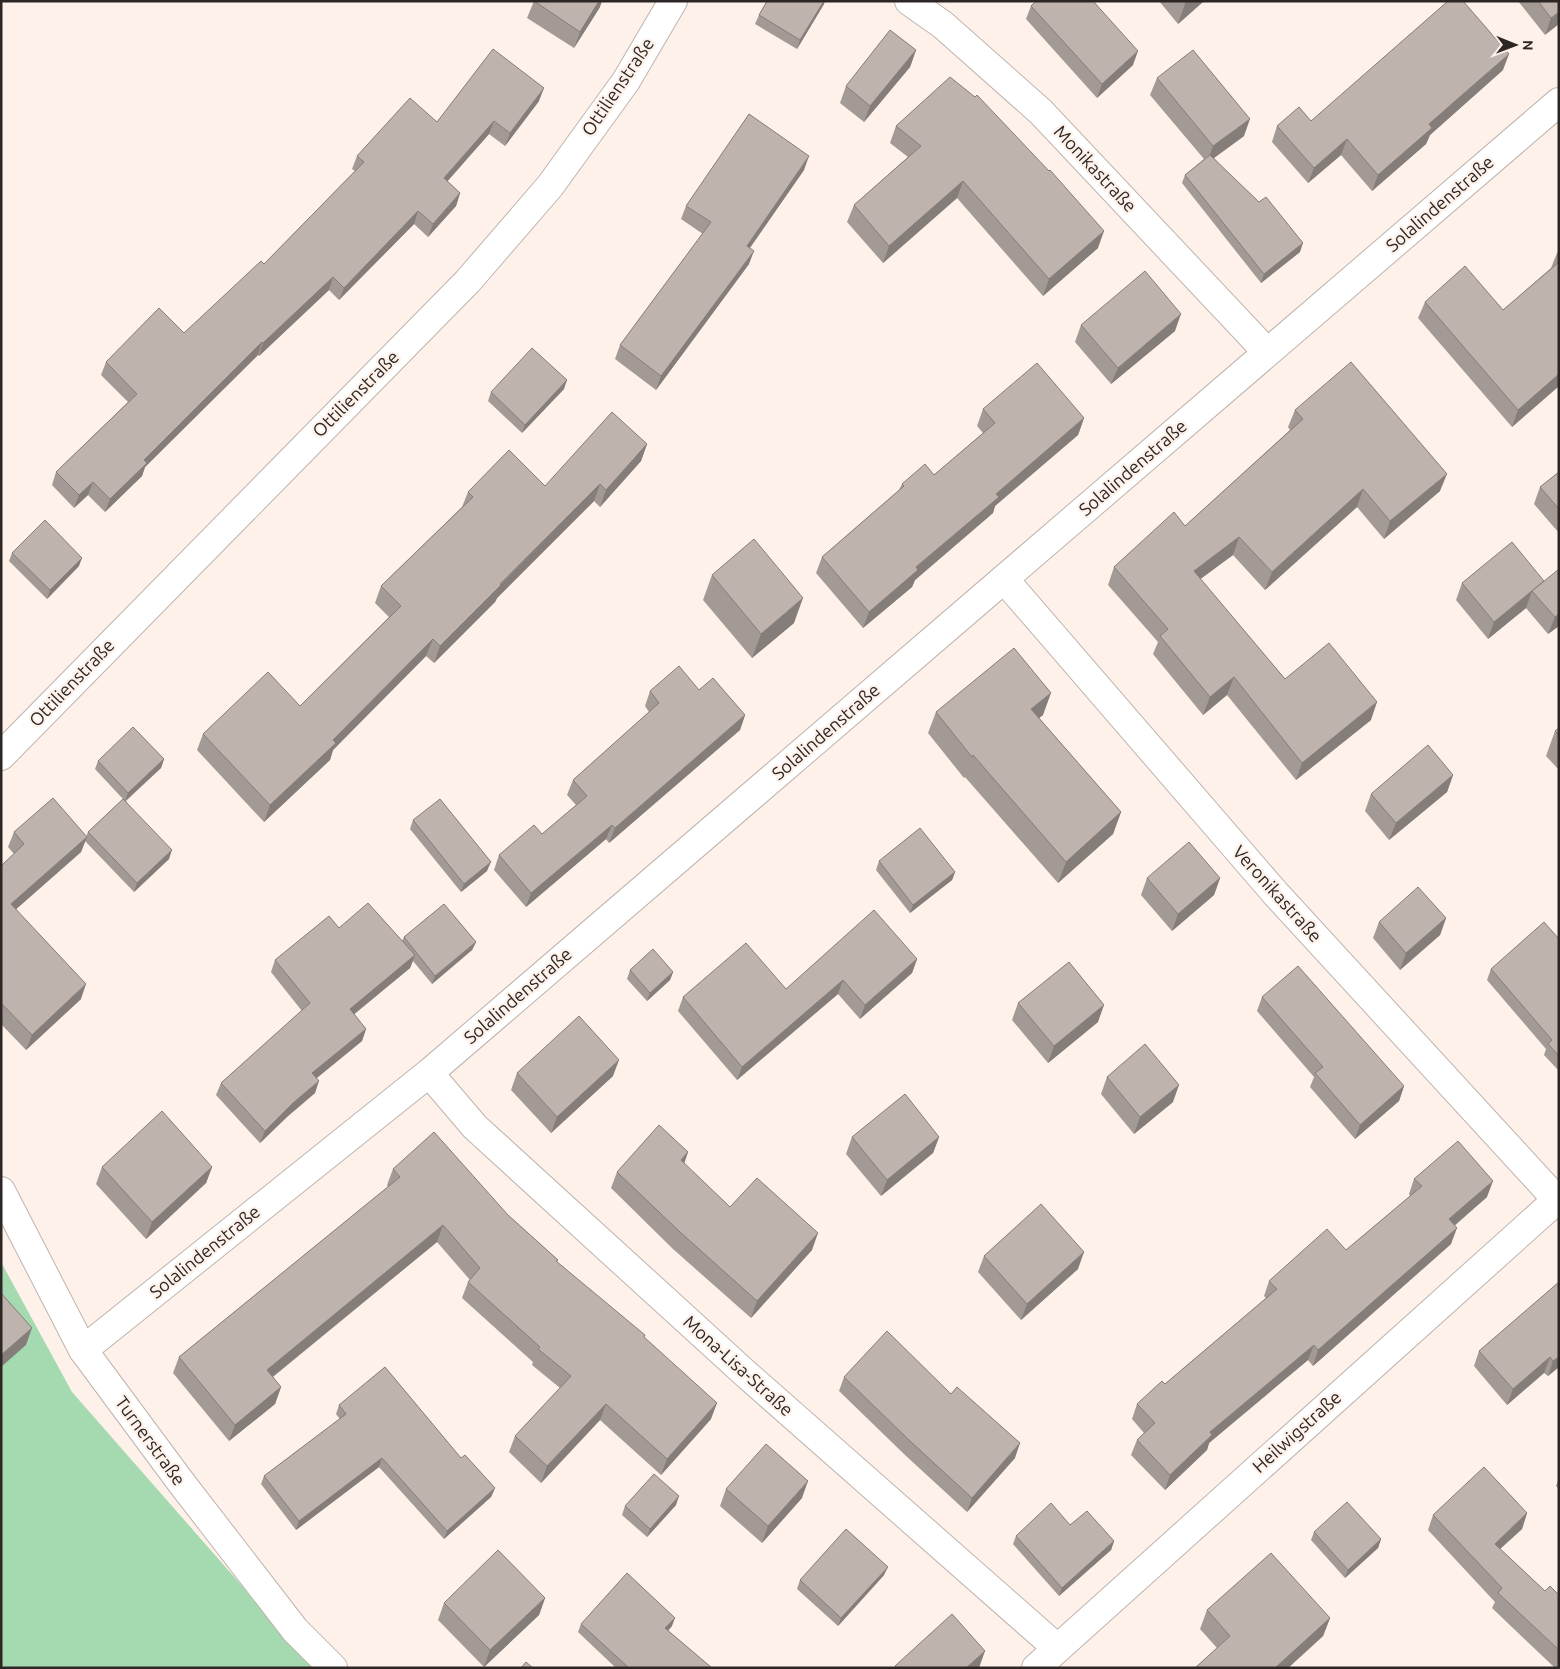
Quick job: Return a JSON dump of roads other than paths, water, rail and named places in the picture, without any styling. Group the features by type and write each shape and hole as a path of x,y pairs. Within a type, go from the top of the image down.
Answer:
{"street":[{"name":"Ottilienstraße","path":"1,756 468,281 550,186 626,81 673,1"},
{"name":"Monikastraße","path":"909,1 943,25 1041,112 1267,352"},
{"name":"Solalindenstraße","path":"83,1350 429,1073 1559,102"},
{"name":"Veronikastraße","path":"1004,579 1276,894 1558,1200"},
{"name":"Mona-Lisa-Straße","path":"429,1073 475,1127 747,1375 1057,1648"},
{"name":"Turnerstraße","path":"1,1191 83,1350 180,1482 295,1630 333,1668"},
{"name":"Heilwigstraße","path":"1036,1668 1558,1200"}]}
